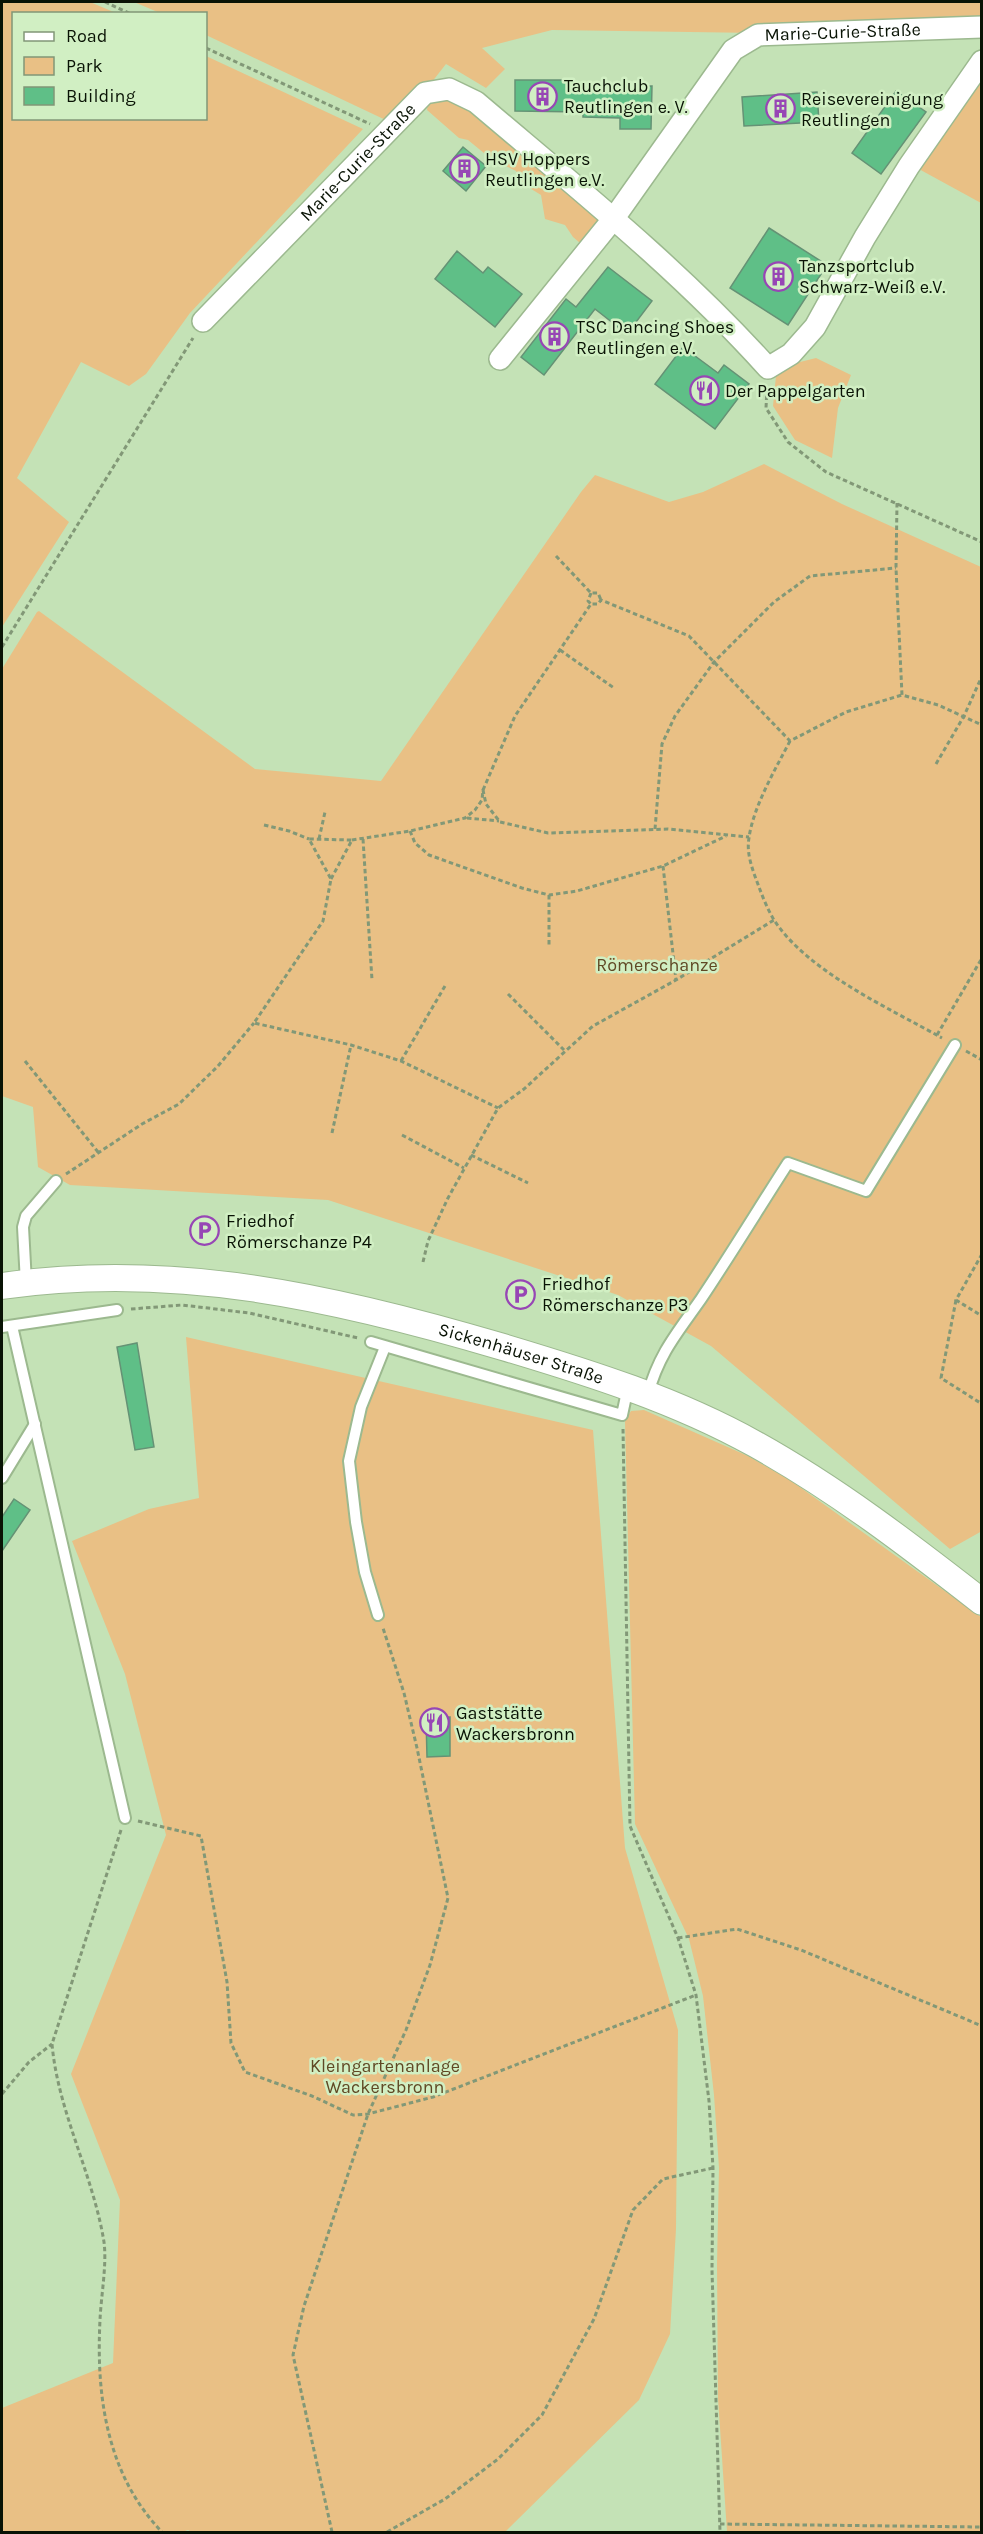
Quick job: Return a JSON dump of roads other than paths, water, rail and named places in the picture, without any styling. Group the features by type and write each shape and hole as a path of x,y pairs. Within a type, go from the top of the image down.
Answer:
{"street":[{"name":"Marie-Curie-Straße","path":"500,359 614,218 733,50 758,35 981,27"},
{"name":"Marie-Curie-Straße","path":"203,321 425,93 449,89 476,102 614,218 738,334 768,368 791,354 814,327 909,166 981,61"},
{"name":"Sickenhäuser Straße","path":"14,1284 104,1278 153,1279 208,1282 279,1291 441,1329 638,1390 724,1428 810,1476 888,1530 981,1602"}],"lane":[{"path":"371,1342 622,1415 638,1390 653,1374 669,1342 700,1300 788,1163 866,1191 955,1045"},
{"path":"14,1284 23,1227 27,1216 56,1181"},
{"path":"117,1310 7,1326 35,1424 125,1818"},
{"path":"378,1615 365,1572 349,1461 361,1407 385,1347"},
{"path":"2,1478 35,1424"}],"place":[{"name":"Tauchclub Reutlingen e. V.","path":"543,96"},
{"name":"Reisevereinigung Reutlingen","path":"780,109"},
{"name":"HSV Hoppers Reutlingen e.V.","path":"464,169"},
{"name":"Tanzsportclub Schwarz-Weiß e.V.","path":"778,276"},
{"name":"TSC Dancing Shoes Reutlingen e.V.","path":"555,337"},
{"name":"Der Pappelgarten","path":"704,391"},
{"name":"Friedhof Römerschanze P4","path":"205,1231"},
{"name":"Friedhof Römerschanze P3","path":"521,1294"},
{"name":"Gaststätte Wackersbronn","path":"435,1723"}],"park label":[{"name":"Römerschanze","path":"657,965"},
{"name":"Kleingartenanlage Wackersbronn","path":"385,2076"}]}
